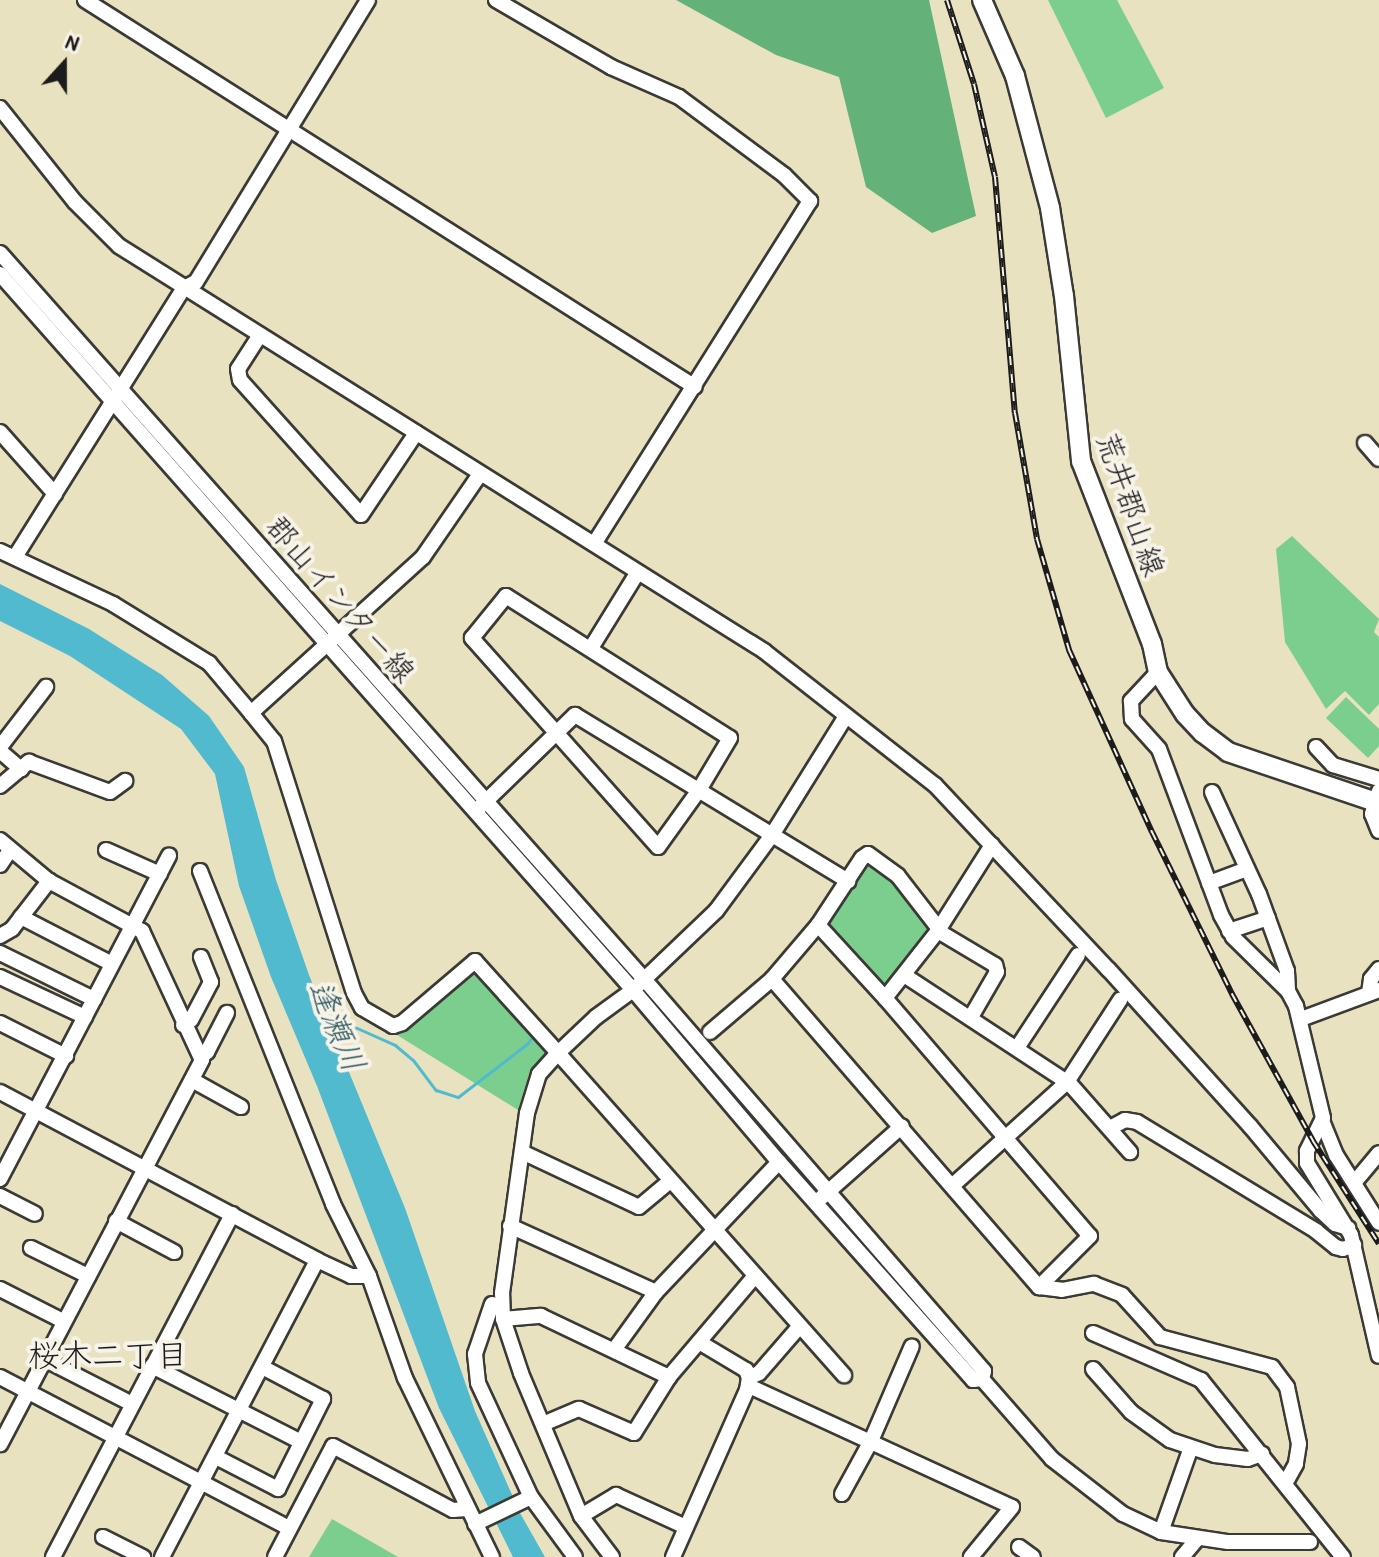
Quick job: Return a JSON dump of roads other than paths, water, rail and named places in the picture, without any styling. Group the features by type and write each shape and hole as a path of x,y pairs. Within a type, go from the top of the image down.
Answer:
{"main road":[{"name":"荒井郡山線","path":"982,0 1015,76 1050,208 1064,296 1081,461 1152,644 1158,672 1185,714 1228,752 1378,799"}],"street":[{"path":"85,0 695,387"},
{"path":"15,557 184,288 196,282 291,131 368,0"},
{"path":"496,0 611,67 679,97 784,175 810,201 594,544"},
{"path":"0,108 109,238 764,651 935,785 1250,1126 1330,1221 1348,1228"},
{"name":"郡山インター線","path":"0,253 121,387 333,642 480,807 644,979 984,1371 982,1379"},
{"path":"0,274 333,642"},
{"path":"260,335 238,369 240,380 361,515 416,433"},
{"path":"0,432 55,494"},
{"path":"251,713 333,642 423,557 480,474"},
{"path":"0,551 113,604 209,663 274,741 312,871 362,1008 393,1026 402,1023 475,961 844,1375"},
{"path":"591,648 638,572"},
{"path":"506,596 730,738 699,790 658,847 556,736 472,638 506,596"},
{"path":"1158,672 1131,701 1132,719 1159,749 1229,931 1247,954 1288,991"},
{"path":"21,769 0,749 46,687"},
{"path":"848,881 575,715 480,807 815,1203 973,1380 982,1379 1063,1469 1123,1514 1161,1532 1197,1539 1266,1544 1310,1542"},
{"path":"612,1557 581,1516 503,1319 502,1293 510,1226 535,1083 558,1053 633,990 716,911 772,835 846,716"},
{"path":"1316,747 1333,765 1379,779"},
{"path":"0,786 29,762 110,792 125,781"},
{"path":"1212,792 1268,918 1287,971 1288,991 1301,1019 1323,1123 1336,1155 1379,1223"},
{"path":"1378,799 1372,814 1379,831"},
{"path":"0,865 5,845 49,881 142,931 183,1025 201,1057"},
{"path":"885,998 939,930 992,845"},
{"path":"106,850 160,874"},
{"path":"710,1032 772,979 818,925 862,858 870,854 898,876 939,930 995,965 997,972 971,1017"},
{"path":"0,1179 169,856"},
{"path":"1209,883 1247,869"},
{"path":"200,871 333,1204 369,1276 405,1378 492,1557"},
{"path":"0,936 21,917 49,881"},
{"path":"21,917 112,964"},
{"path":"1229,931 1268,918"},
{"path":"818,925 1090,1236 1039,1287"},
{"path":"0,953 94,999"},
{"path":"1017,1048 1078,955"},
{"path":"183,1025 191,1020 211,982 201,957"},
{"path":"1301,1019 1374,991 1371,979 1379,969"},
{"path":"904,975 1067,1082 1130,1152"},
{"path":"0,977 85,1017"},
{"path":"772,979 1039,1287 1062,1290 1094,1284 1122,1295 1160,1337 1272,1367 1287,1387 1299,1444 1296,1464 1286,1482"},
{"path":"952,1186 1067,1082 1120,1000"},
{"path":"0,1444 192,1080 201,1057 206,1054 227,1013"},
{"path":"0,1023 66,1056"},
{"path":"192,1080 241,1107"},
{"path":"0,1092 317,1260 351,1276 369,1276"},
{"path":"1110,1128 1125,1120 1137,1122 1316,1231 1336,1247 1343,1249 1354,1245"},
{"path":"1323,1123 1307,1151 1307,1163 1348,1228 1379,1356"},
{"path":"815,1203 902,1126"},
{"path":"522,1152 639,1207 670,1181"},
{"path":"1354,1183 1379,1153"},
{"path":"614,1350 656,1292 779,1162"},
{"path":"0,1196 35,1214"},
{"path":"53,1557 232,1214"},
{"path":"116,1221 174,1252"},
{"path":"510,1226 656,1292"},
{"path":"31,1248 88,1276"},
{"path":"162,1557 317,1260"},
{"path":"543,1424 579,1409 634,1433 669,1377 754,1277"},
{"path":"0,1289 63,1321"},
{"path":"492,1304 473,1365 514,1467 531,1497 575,1557"},
{"path":"503,1319 541,1316 669,1377"},
{"path":"673,1557 749,1382 799,1327"},
{"path":"1093,1333 1201,1380 1286,1482 1343,1557"},
{"path":"699,1342 746,1370 749,1382"},
{"path":"842,1494 871,1441 912,1346"},
{"path":"44,1359 132,1404"},
{"path":"152,1366 301,1442"},
{"path":"216,1457 278,1489 323,1399 262,1367"},
{"path":"1093,1369 1143,1423 1190,1450 1248,1459 1262,1454"},
{"path":"0,1377 289,1528"},
{"path":"749,1382 1012,1507 971,1557"},
{"path":"275,1557 333,1446 453,1510 467,1509"},
{"path":"1161,1532 1190,1450"},
{"path":"581,1516 616,1495 686,1527"},
{"path":"478,1523 531,1497"},
{"path":"1299,1557 1321,1529"},
{"path":"103,1537 143,1557"},
{"path":"1182,1557 1197,1539"},
{"path":"1019,1547 1033,1557"}],"water":[{"path":"0,584 89,629 162,675 209,716 244,767 276,880 309,975 405,1208 475,1411 520,1513 545,1557 513,1557 439,1408 317,1086 271,977 239,886 215,774 181,729 70,656 0,621"}],"waterway":[{"name":"逢瀬川","path":"328,1023 357,1028 395,1045 413,1060 436,1090 458,1097 528,1043 535,1033"}],"railway":[{"path":"947,0 974,84 995,177 1015,413 1037,539 1069,650 1152,832 1232,994 1313,1141 1379,1244"}],"district":[{"name":"桜木二丁目","path":"108,1355"}]}
